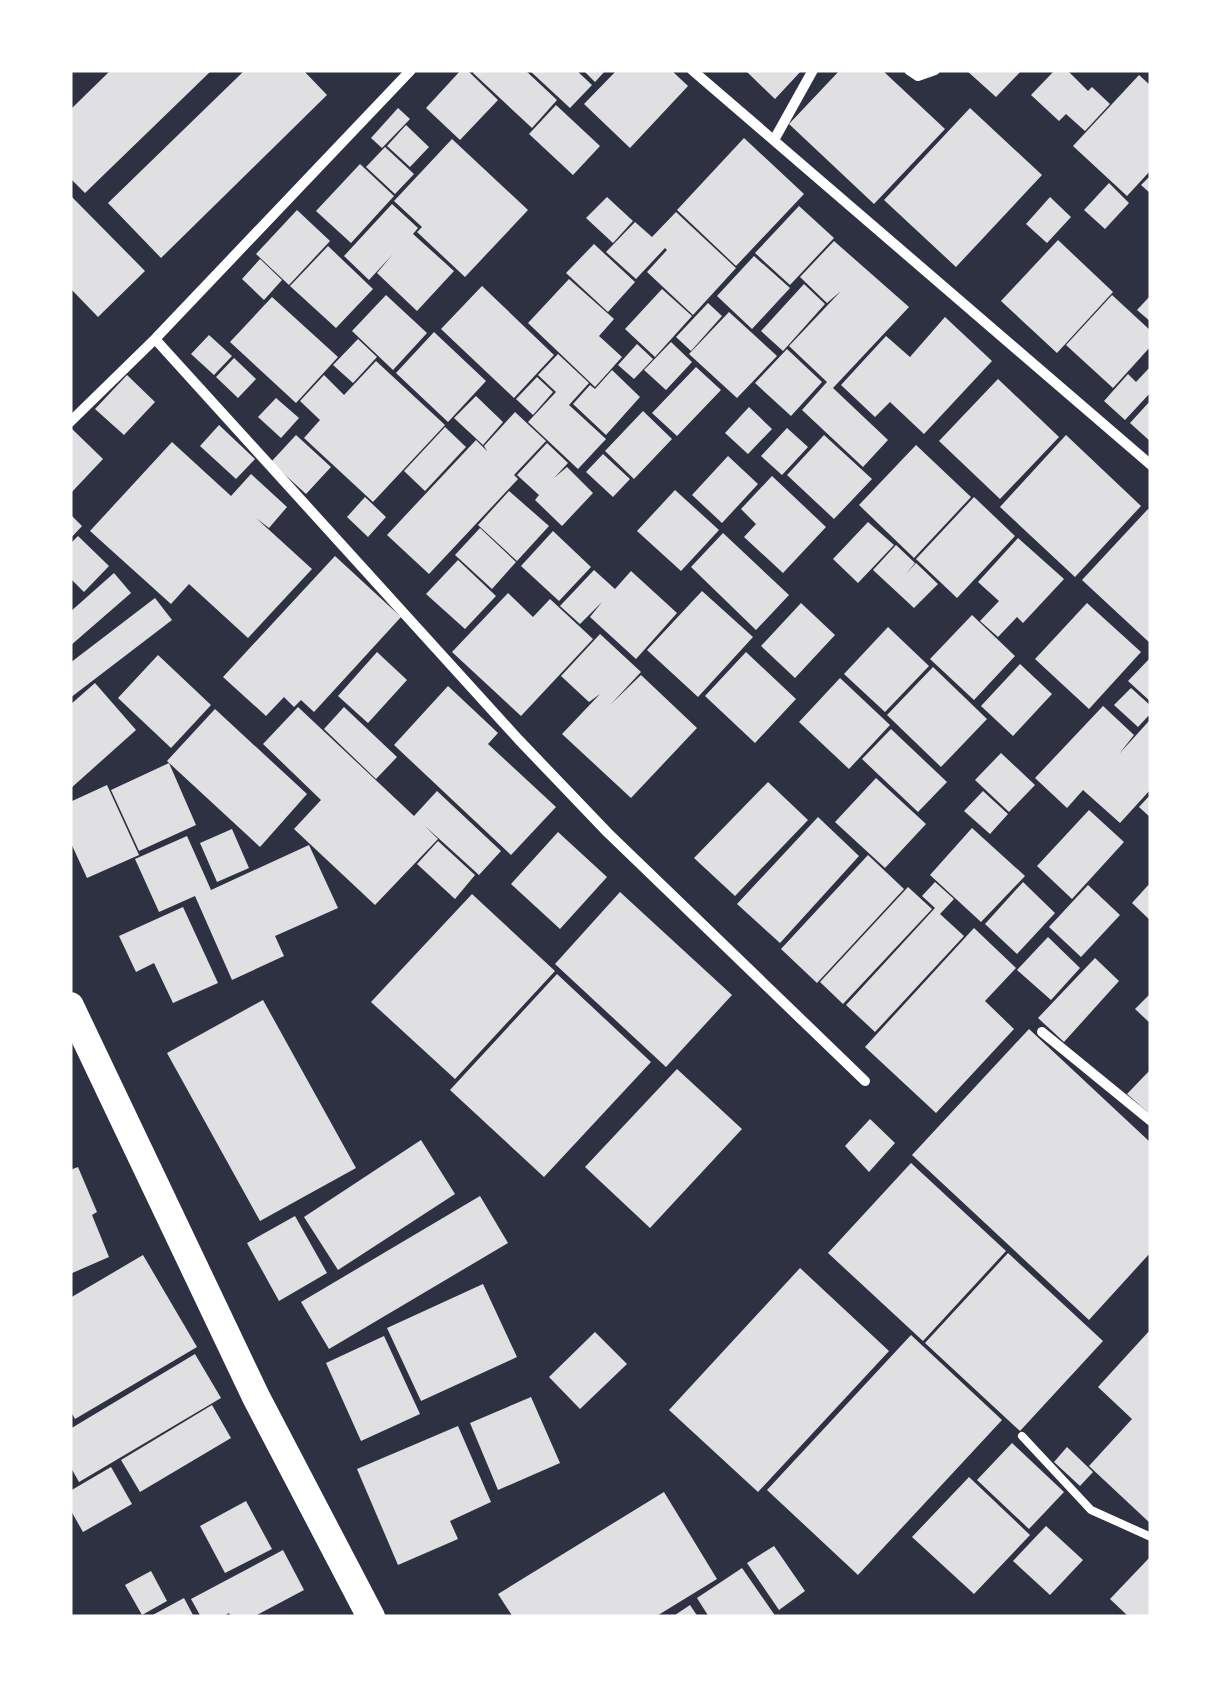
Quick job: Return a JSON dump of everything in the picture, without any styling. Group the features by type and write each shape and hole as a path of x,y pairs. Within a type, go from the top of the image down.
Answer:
{"highway":[{"path":"70,1006 256,1397 371,1617"}],"street":[{"path":"70,422 411,70"},
{"path":"692,70 1151,465"},
{"path":"774,140 813,70"},
{"path":"908,70 918,76 935,70"},
{"path":"154,339 557,780 865,1080"},
{"path":"1042,1032 1151,1121"}],"lane":[{"path":"1022,1436 1091,1510 1151,1536"}],"building":[{"path":"111,70 212,70 85,193 70,178 70,110"},
{"path":"245,70 303,70 327,95 161,258 108,203"},
{"path":"461,70 467,70 498,100 460,140 426,108"},
{"path":"525,70 557,100 532,128 473,73"},
{"path":"529,70 576,70 592,85 570,108"},
{"path":"583,70 606,70 595,82"},
{"path":"617,70 671,70 688,86 630,148 584,104"},
{"path":"749,70 802,70 775,99"},
{"path":"840,70 882,70 945,129 874,204 789,124"},
{"path":"966,70 1022,70 996,97"},
{"path":"1055,70 1067,70 1088,91 1092,87 1110,104 1085,131 1066,114 1059,121 1031,95"},
{"path":"1139,75 1151,86 1151,170 1127,196 1073,146"},
{"path":"556,105 600,146 573,175 529,134"},
{"path":"398,108 410,119 382,148 371,138"},
{"path":"970,108 1042,175 956,267 884,200"},
{"path":"406,125 429,147 410,167 387,146"},
{"path":"744,138 804,194 736,266 677,210"},
{"path":"452,139 528,210 465,277 417,232 422,227 394,201"},
{"path":"385,147 414,174 395,194 366,167"},
{"path":"360,164 394,196 351,243 316,211"},
{"path":"1151,175 1151,194 1141,185"},
{"path":"1109,183 1129,203 1105,229 1084,210"},
{"path":"70,195 145,271 98,317 70,288"},
{"path":"607,197 633,221 613,243 586,218"},
{"path":"1050,197 1071,217 1047,243 1026,224"},
{"path":"392,204 418,228 413,234 454,271 417,311 377,273 393,254 369,280 344,256"},
{"path":"799,206 834,238 790,285 755,253"},
{"path":"297,210 330,241 289,285 256,254"},
{"path":"676,212 736,268 693,315 647,272 665,248 636,279 606,252 635,222 652,237"},
{"path":"1058,240 1113,292 1057,353 1001,301"},
{"path":"834,241 909,307 833,388 888,440 863,467 802,410 827,382 789,346 841,291 827,303 800,277"},
{"path":"594,244 635,282 608,312 566,273"},
{"path":"328,246 373,289 336,328 290,286"},
{"path":"754,256 790,288 752,329 717,296"},
{"path":"260,259 282,280 264,300 242,279"},
{"path":"569,279 614,319 599,336 622,357 595,387 528,323"},
{"path":"804,284 825,304 783,351 761,331"},
{"path":"482,286 554,355 514,398 441,329"},
{"path":"662,289 692,316 655,357 625,329"},
{"path":"386,295 427,333 393,370 352,331"},
{"path":"1112,295 1151,331 1151,346 1113,388 1066,345"},
{"path":"1151,295 1151,322 1137,310"},
{"path":"272,297 338,357 296,403 230,342"},
{"path":"708,303 722,316 691,351 676,337"},
{"path":"729,312 777,356 737,398 689,354"},
{"path":"945,317 992,361 924,434 890,402 875,417 841,385 886,336 910,357"},
{"path":"434,332 486,381 448,422 396,373"},
{"path":"209,335 232,356 214,375 191,354"},
{"path":"358,339 377,357 353,383 333,365"},
{"path":"671,342 692,362 666,390 644,370"},
{"path":"637,344 653,359 634,379 618,365"},
{"path":"787,349 822,382 791,416 755,383"},
{"path":"558,354 589,383 569,405 606,439 578,469 528,422 556,392 538,375"},
{"path":"234,358 256,379 238,398 216,377"},
{"path":"376,361 445,425 373,502 304,438 320,420 300,401 324,375 344,395"},
{"path":"1151,366 1151,392 1125,420 1104,401 1128,374 1136,382"},
{"path":"696,367 721,390 677,436 652,413"},
{"path":"612,370 640,397 606,435 573,404 590,385 595,389"},
{"path":"127,375 155,402 124,435 95,409"},
{"path":"537,377 553,392 533,415 516,399"},
{"path":"998,379 1059,437 1000,499 939,441"},
{"path":"476,396 503,422 483,445 454,418"},
{"path":"276,398 299,418 281,438 258,417"},
{"path":"1151,400 1151,442 1130,423"},
{"path":"749,407 772,429 748,454 725,433"},
{"path":"643,411 672,439 634,479 605,451"},
{"path":"515,412 546,441 514,475 518,479 429,574 387,535 476,440 487,451 484,446"},
{"path":"219,425 255,459 236,479 200,446"},
{"path":"70,427 103,459 70,494"},
{"path":"445,427 466,447 425,491 404,471"},
{"path":"787,428 808,447 782,475 761,456"},
{"path":"296,435 331,467 306,494 271,462"},
{"path":"824,435 872,479 834,519 787,475"},
{"path":"1066,435 1141,506 1075,577 1000,507"},
{"path":"172,442 231,496 251,474 287,507 269,528 256,518 312,569 248,638 189,584 171,604 90,531"},
{"path":"547,443 568,463 554,478 567,467 593,493 562,526 535,500 539,495 517,475"},
{"path":"916,445 971,497 914,558 859,505"},
{"path":"603,454 630,479 613,497 586,472"},
{"path":"728,456 758,484 722,523 692,495"},
{"path":"772,476 826,527 783,573 744,537 756,524 741,509"},
{"path":"675,490 719,530 681,571 637,531"},
{"path":"509,491 549,526 517,561 478,525"},
{"path":"365,497 386,517 368,537 347,517"},
{"path":"974,497 1015,536 957,598 916,559"},
{"path":"1148,509 1151,512 1151,644 1082,580"},
{"path":"70,514 82,526 70,539"},
{"path":"868,522 894,545 858,583 833,559"},
{"path":"480,528 516,562 492,589 455,555"},
{"path":"553,531 591,567 559,601 521,566"},
{"path":"723,533 789,595 756,630 691,567"},
{"path":"78,536 109,566 84,592 70,578 70,544"},
{"path":"1018,538 1064,579 1023,623 1017,617 998,637 980,621 999,601 978,582"},
{"path":"896,545 915,563 906,574 916,563 938,584 914,608 873,570"},
{"path":"335,556 401,617 314,712 301,700 294,707 284,697 266,716 223,677"},
{"path":"458,560 496,596 465,629 426,594"},
{"path":"594,570 615,589 631,571 677,613 636,659 590,617 602,602 580,624 560,606"},
{"path":"114,573 131,593 70,646 70,612"},
{"path":"702,591 753,637 698,697 647,650"},
{"path":"508,593 533,617 550,599 593,639 521,716 452,652"},
{"path":"155,598 172,620 70,698 70,663"},
{"path":"801,603 835,635 795,678 761,646"},
{"path":"1087,603 1141,652 1089,709 1035,659"},
{"path":"972,615 1015,656 974,700 930,659"},
{"path":"888,627 929,666 885,712 844,674"},
{"path":"600,634 641,672 610,705 641,675 697,728 631,798 562,734 600,694 589,702 561,676"},
{"path":"377,652 407,680 368,723 338,696"},
{"path":"746,652 796,699 755,743 705,696"},
{"path":"158,655 211,705 171,748 118,698"},
{"path":"1151,657 1151,702 1128,681"},
{"path":"1020,664 1052,694 1013,736 981,706"},
{"path":"933,667 987,719 941,767 887,715"},
{"path":"840,678 890,725 849,769 799,722"},
{"path":"95,683 136,730 70,789 70,705"},
{"path":"448,686 498,733 488,744 556,807 511,855 394,745"},
{"path":"1131,688 1151,706 1151,713 1138,727 1114,705"},
{"path":"1103,706 1134,735 1119,754 1151,723 1151,789 1120,823 1083,790 1067,808 1035,778"},
{"path":"298,707 414,816 437,791 501,851 479,875 425,826 438,839 375,905 294,829 321,800 263,744"},
{"path":"344,707 397,757 376,779 324,729"},
{"path":"215,709 307,794 260,847 167,761"},
{"path":"891,729 947,782 918,812 862,759"},
{"path":"1001,753 1035,785 1009,812 975,780"},
{"path":"169,763 196,825 139,851 111,790"},
{"path":"876,778 926,824 885,868 835,822"},
{"path":"768,782 808,820 735,896 694,858"},
{"path":"107,785 139,855 87,878 70,841 70,802"},
{"path":"983,791 1008,814 990,834 964,811"},
{"path":"1151,794 1151,818 1139,807"},
{"path":"1089,810 1124,842 1072,899 1037,866"},
{"path":"818,817 859,856 780,943 737,904"},
{"path":"972,828 1025,876 981,922 930,875"},
{"path":"232,829 249,868 217,882 200,843"},
{"path":"558,832 607,877 560,929 511,884"},
{"path":"187,836 211,890 309,845 338,908 275,936 284,956 232,980 195,896 159,912 135,859"},
{"path":"438,841 475,875 455,899 417,864"},
{"path":"868,855 904,889 817,983 781,949"},
{"path":"935,882 954,899 940,914 964,936 875,1032 846,1005 935,908 922,896"},
{"path":"1023,882 1055,913 1017,954 985,924"},
{"path":"1151,882 1151,921 1132,903"},
{"path":"1088,885 1120,915 1081,957 1049,927"},
{"path":"908,887 932,909 843,1004 820,982"},
{"path":"620,892 732,995 666,1067 555,964"},
{"path":"472,894 555,971 455,1079 371,1002"},
{"path":"183,907 218,983 173,1003 154,963 136,972 119,936"},
{"path":"974,928 1016,968 985,1001 1014,1029 936,1113 865,1047"},
{"path":"1048,937 1080,968 1051,1000 1017,970"},
{"path":"1095,958 1119,981 1064,1042 1038,1018"},
{"path":"557,974 651,1062 544,1177 450,1090"},
{"path":"1151,993 1151,1024 1135,1009"},
{"path":"263,1000 356,1168 260,1221 167,1053"},
{"path":"1029,1029 1151,1143 1151,1252 1089,1320 912,1155"},
{"path":"677,1069 742,1129 650,1228 585,1167"},
{"path":"1151,1069 1151,1115 1127,1094"},
{"path":"870,1119 895,1143 869,1172 845,1146"},
{"path":"421,1140 455,1194 338,1270 304,1217"},
{"path":"911,1163 1006,1251 923,1341 828,1253"},
{"path":"78,1167 97,1212 92,1215 109,1257 70,1274 70,1170"},
{"path":"480,1196 508,1243 329,1349 301,1302"},
{"path":"295,1216 327,1273 279,1301 247,1243"},
{"path":"1008,1253 1103,1341 1020,1431 925,1343"},
{"path":"143,1255 197,1347 75,1419 70,1410 70,1298"},
{"path":"800,1268 889,1351 758,1492 669,1410"},
{"path":"483,1284 517,1357 421,1401 387,1328"},
{"path":"1151,1329 1151,1524 1089,1466 1132,1419 1098,1387"},
{"path":"595,1332 627,1364 580,1409 549,1377"},
{"path":"911,1335 1002,1420 858,1575 767,1490"},
{"path":"384,1336 420,1414 361,1441 326,1363"},
{"path":"195,1354 221,1398 79,1482 70,1466 70,1429"},
{"path":"531,1397 560,1463 498,1490 470,1423"},
{"path":"212,1405 231,1438 140,1492 121,1460"},
{"path":"458,1426 491,1502 450,1521 458,1539 398,1565 357,1469"},
{"path":"1012,1443 1064,1492 1029,1529 977,1480"},
{"path":"1067,1447 1093,1472 1080,1486 1054,1462"},
{"path":"111,1467 132,1504 83,1532 70,1509 70,1491"},
{"path":"969,1477 1030,1535 974,1594 912,1537"},
{"path":"664,1492 717,1579 655,1617 513,1617 498,1594"},
{"path":"246,1501 272,1549 225,1573 200,1526"},
{"path":"1046,1526 1083,1560 1050,1595 1013,1561"},
{"path":"774,1546 805,1591 779,1610 747,1563"},
{"path":"283,1550 304,1590 253,1617 231,1617 229,1613 201,1617 191,1599"},
{"path":"1151,1556 1151,1617 1129,1617 1110,1599"},
{"path":"742,1568 776,1617 709,1617 697,1598"},
{"path":"151,1571 167,1601 142,1615 125,1585"},
{"path":"184,1598 194,1617 149,1617"},
{"path":"690,1605 698,1617 672,1617"}]}
